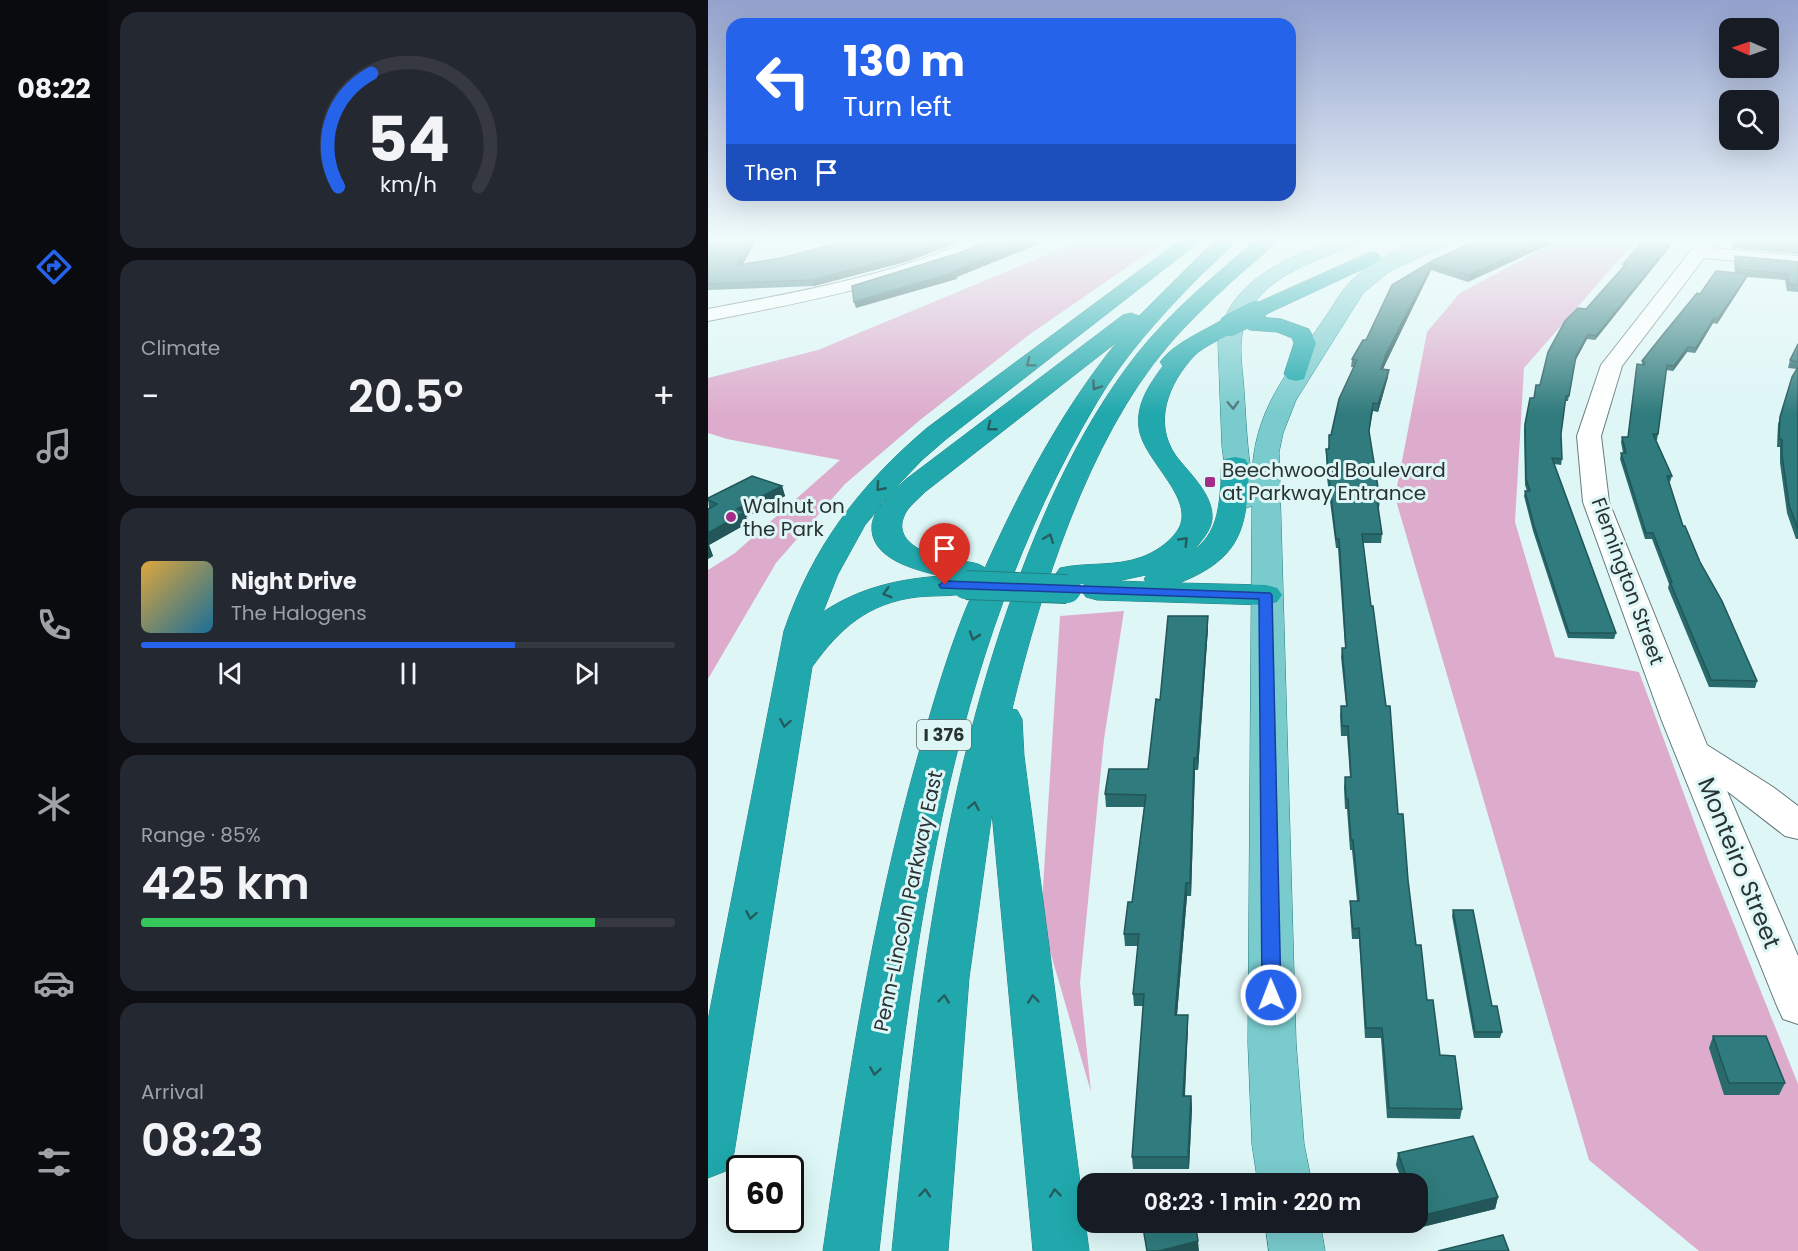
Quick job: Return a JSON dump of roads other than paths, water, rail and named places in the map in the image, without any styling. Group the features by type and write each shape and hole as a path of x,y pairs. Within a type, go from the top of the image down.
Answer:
{"highway":[{"path":"708,1153 801,631 820,573 851,522 885,481 936,434 1117,297"},
{"path":"969,579 909,558 900,552 888,538 887,529 891,512 915,486 1159,297"},
{"name":"Penn-Lincoln Parkway East","path":"851,1251 869,1109 904,899 926,802 965,662 1005,555 1040,480 1065,434 1126,344 1168,297"},
{"name":"I 376","path":"920,1251 932,1102 959,885 1007,662 1042,556 1096,436 1115,404 1154,349 1204,297"},
{"path":"1096,436 1140,390 1190,348 1291,297"},
{"path":"1245,320 1281,326 1301,334 1305,343 1296,374"},
{"path":"1069,582 1145,566 1173,552 1184,543 1196,527 1198,518 1194,501 1160,454 1153,436 1151,416 1158,391 1190,348"},
{"path":"1116,590 1167,576 1187,567 1214,548 1228,529 1231,519 1235,465"},
{"path":"796,666 824,627 850,608 865,601 910,588 969,579 1069,582 1116,590 1266,595"},
{"path":"1007,662 1005,756 1061,1251"}],"main road":[{"path":"1249,297 1232,327 1230,346 1235,465 1266,595"},
{"path":"1331,326 1336,297"},
{"path":"1283,1173 1278,1144 1272,1042 1266,452 1273,421 1296,374 1349,297"},
{"path":"1294,1233 1297,1251"}],"street":[{"path":"708,315 802,297"},
{"name":"Flemington Street","path":"1663,297 1612,365 1589,436 1596,502 1679,721 1693,752"},
{"path":"1693,752 1760,796 1798,826"},
{"name":"Monteiro Street","path":"1693,752 1798,1006"}],"place":[{"name":"Beechwood Boulevard at Parkway Entrance","path":"1210,482"},
{"name":"Walnut on the Park","path":"731,517"}]}
